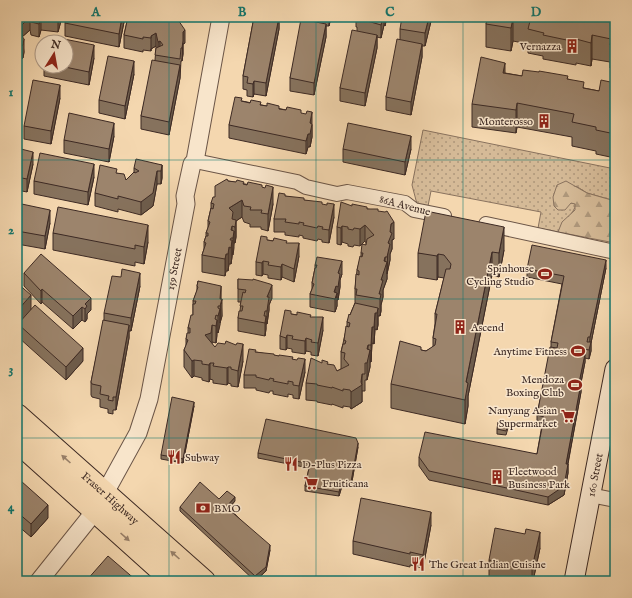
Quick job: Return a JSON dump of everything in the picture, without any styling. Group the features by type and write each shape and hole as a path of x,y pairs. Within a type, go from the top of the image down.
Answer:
{"main road":[{"name":"160 Street","path":"574,581 615,369"},
{"name":"Fraser Highway","path":"17,415 173,581"},
{"name":"Fraser Highway","path":"17,441 204,581"}],"street":[{"name":"159 Street","path":"39,581 100,502 128,453 145,414 184,212 188,182 192,164 195,161 221,17"},
{"name":"86A Avenue","path":"195,161 297,182 306,187 337,194 347,192 405,203 414,210 615,252"},
{"path":"590,495 615,500"}],"green space":[{"path":"423,130 615,169 615,201 587,193 576,186 571,203 576,204 575,208 558,232 538,228 541,212 431,191 428,206 417,204 412,185"},
{"path":"566,181 587,193 615,201 615,243 558,232 562,222 575,210 575,204 571,203 565,210 558,210 554,206 553,197 557,185"}],"building":[{"path":"17,17 30,17 22,25 20,23 17,25"},
{"path":"30,17 40,17 39,24 31,22"},
{"path":"43,17 59,17 58,19"},
{"path":"66,17 122,17 119,34 65,23"},
{"path":"128,17 176,17 185,30 183,32 180,59 155,55 156,48 163,45 160,41 158,42 156,33 151,36 151,38 143,37 143,39 124,35"},
{"path":"254,17 279,17 266,83 254,81 253,84 247,83 248,77 243,76"},
{"path":"357,17 383,17 381,25"},
{"path":"402,17 429,17 425,33 400,29"},
{"path":"488,17 615,17 615,49 614,46 610,45 611,39 592,35 591,43 576,39 576,42 543,35 544,33 528,29 530,21 513,18 511,28 486,24"},
{"path":"301,19 326,24 314,83 290,78"},
{"path":"17,25 22,30 22,36 24,39 23,45 21,46 17,45"},
{"path":"352,30 377,35 365,93 340,88"},
{"path":"397,39 422,44 411,102 386,97"},
{"path":"74,41 94,45 89,72 74,69"},
{"path":"17,52 21,53 17,72"},
{"path":"108,56 134,61 125,106 99,100"},
{"path":"481,57 505,63 503,73 522,76 523,70 568,76 567,79 584,82 583,88 599,91 601,80 615,83 615,134 596,130 596,127 572,122 574,114 517,103 516,110 472,104"},
{"path":"152,60 180,65 169,122 141,116"},
{"path":"33,80 60,85 51,131 24,126"},
{"path":"235,97 242,98 241,101 250,103 251,100 261,102 260,105 267,106 267,103 279,106 279,109 286,110 287,107 301,110 301,113 306,114 307,111 312,112 310,134 308,134 306,141 229,125"},
{"path":"69,113 114,123 109,149 64,140"},
{"path":"348,123 411,136 405,162 343,149"},
{"path":"17,148 33,152 27,179 17,177"},
{"path":"40,153 94,164 88,192 34,181"},
{"path":"136,159 162,165 161,171 157,171 153,193 141,202 118,196 118,199 95,193 100,165 117,169 116,173 124,174 126,180 134,172 139,171 134,168"},
{"path":"227,179 228,181 236,182 237,180 244,182 243,184 247,185 248,182 262,185 262,187 265,188 266,185 273,187 268,214 261,213 262,210 250,210 251,207 244,206 242,200 229,208 233,212 232,219 236,220 235,227 232,226 231,230 234,231 233,238 230,240 232,240 231,248 229,247 228,254 226,254 225,259 202,255 206,243 204,242 206,236 208,236 208,233 206,233 210,222 208,221 211,208 213,209 214,204 211,203 213,197 215,197 215,186"},
{"path":"279,193 285,194 285,196 304,198 304,200 322,202 322,204 327,205 327,203 334,204 329,230 322,229 323,227 318,226 317,228 303,225 304,223 299,222 299,224 285,222 286,219 274,219"},
{"path":"341,202 352,206 352,204 367,207 367,209 387,211 394,222 391,224 390,232 392,233 388,243 390,244 387,257 385,257 384,261 387,262 381,280 383,280 379,294 381,294 380,299 356,295 356,274 359,275 359,271 357,270 360,256 362,257 363,253 361,253 362,244 366,245 367,239 374,235 365,225 360,229 354,228 353,230 348,229 348,227 337,227"},
{"path":"17,203 50,210 45,236 17,231"},
{"path":"58,207 148,225 144,247 135,245 135,249 53,233"},
{"name":"Ascend","path":"426,211 504,227 499,253 492,252 466,382 468,383 465,400 391,384 400,341 421,347 421,350 426,351 435,345 436,339 433,338 437,314 435,314 446,269 450,269 451,264 444,255 438,254 437,256 418,253"},
{"path":"261,236 267,237 267,240 273,241 274,238 287,241 286,243 299,243 294,269 282,264 281,267 268,265 269,262 256,262"},
{"path":"532,245 606,260 590,337 588,337 587,342 591,342 589,350 574,347 573,351 585,354 566,464 568,464 564,486 548,497 429,471 419,457 425,432 537,454 544,417 537,415 550,347 557,348 558,343 551,342 564,276 527,269"},
{"path":"41,254 91,298 85,304 87,306 85,309 82,307 73,316 42,289 41,291 24,273"},
{"path":"317,257 342,261 338,273 340,274 338,287 336,286 334,292 337,293 335,299 310,294 314,284 312,283 317,265 315,265"},
{"path":"122,269 140,273 131,318 104,313 112,276 121,277"},
{"path":"238,279 253,279 272,285 267,297 269,297 267,311 265,311 264,316 266,316 265,323 238,318 239,311 242,311 243,306 240,306 243,292 245,293 246,290 238,289"},
{"path":"198,281 221,286 220,299 222,299 220,306 218,306 220,309 218,316 216,315 215,319 217,320 216,326 212,325 211,333 205,335 215,347 218,343 225,344 226,341 236,345 237,343 243,344 238,371 231,369 231,367 227,368 213,366 214,363 210,363 209,365 202,364 202,361 192,361 184,350 188,340 186,339 187,333 190,333 190,328 188,328 191,315 193,315 193,304 195,304 196,301 193,301 198,287"},
{"path":"17,283 31,295 17,311"},
{"path":"355,303 378,308 377,313 375,313 374,327 372,327 371,345 368,345 367,349 370,350 367,363 365,363 365,374 362,374 362,385 351,392 350,390 343,389 343,391 332,387 306,383 311,358 322,363 322,360 328,362 327,364 334,365 337,371 349,365 344,359 345,353 341,352 343,344 345,344 346,341 344,340 346,326 349,327 350,323 347,322 349,314 350,315"},
{"path":"35,305 83,348 66,367 18,324"},
{"path":"285,310 291,311 291,314 297,315 297,312 311,315 310,317 323,317 318,343 311,342 312,340 306,338 305,341 292,339 293,336 287,335 286,338 280,336"},
{"path":"103,320 129,325 116,397 113,397 113,401 108,400 109,396 100,394 101,386 92,384 91,382"},
{"path":"249,349 256,350 255,352 293,357 292,359 297,360 298,358 305,359 299,386 293,385 293,382 288,381 288,384 273,381 274,379 270,378 269,380 256,377 256,375 244,375"},
{"path":"172,397 194,402 183,459 161,455"},
{"path":"266,419 356,438 358,443 351,482 342,481 339,492 305,486 310,464 258,453"},
{"path":"498,422 508,424 506,431 497,429"},
{"path":"21,481 48,505 31,524 17,512 17,485"},
{"path":"200,482 219,499 227,491 235,497 226,507 270,545 266,567 255,576 180,507"},
{"path":"361,498 431,512 423,555 410,552 410,554 353,541"},
{"path":"495,528 525,534 526,529 540,532 532,568 489,560"},
{"path":"108,556 137,581 86,581"},
{"path":"355,578 381,581 354,581"}],"place":[{"name":"Vernazza","path":"572,46"},
{"name":"Monterosso","path":"544,121"},
{"name":"Spinhouse Cycling Studio","path":"545,274"},
{"name":"Ascend","path":"460,327"},
{"name":"Anytime Fitness","path":"578,351"},
{"name":"Mendoza Boxing Club","path":"575,385"},
{"name":"Nanyang Asian Supermarket","path":"568,416"},
{"name":"Subway","path":"174,457"},
{"name":"D-Plus Pizza","path":"291,464"},
{"name":"Fleetwood Business Park","path":"497,477"},
{"name":"Fruiticana","path":"311,483"},
{"name":"BMO","path":"203,508"},
{"name":"The Great Indian Cuisine","path":"418,564"}]}
